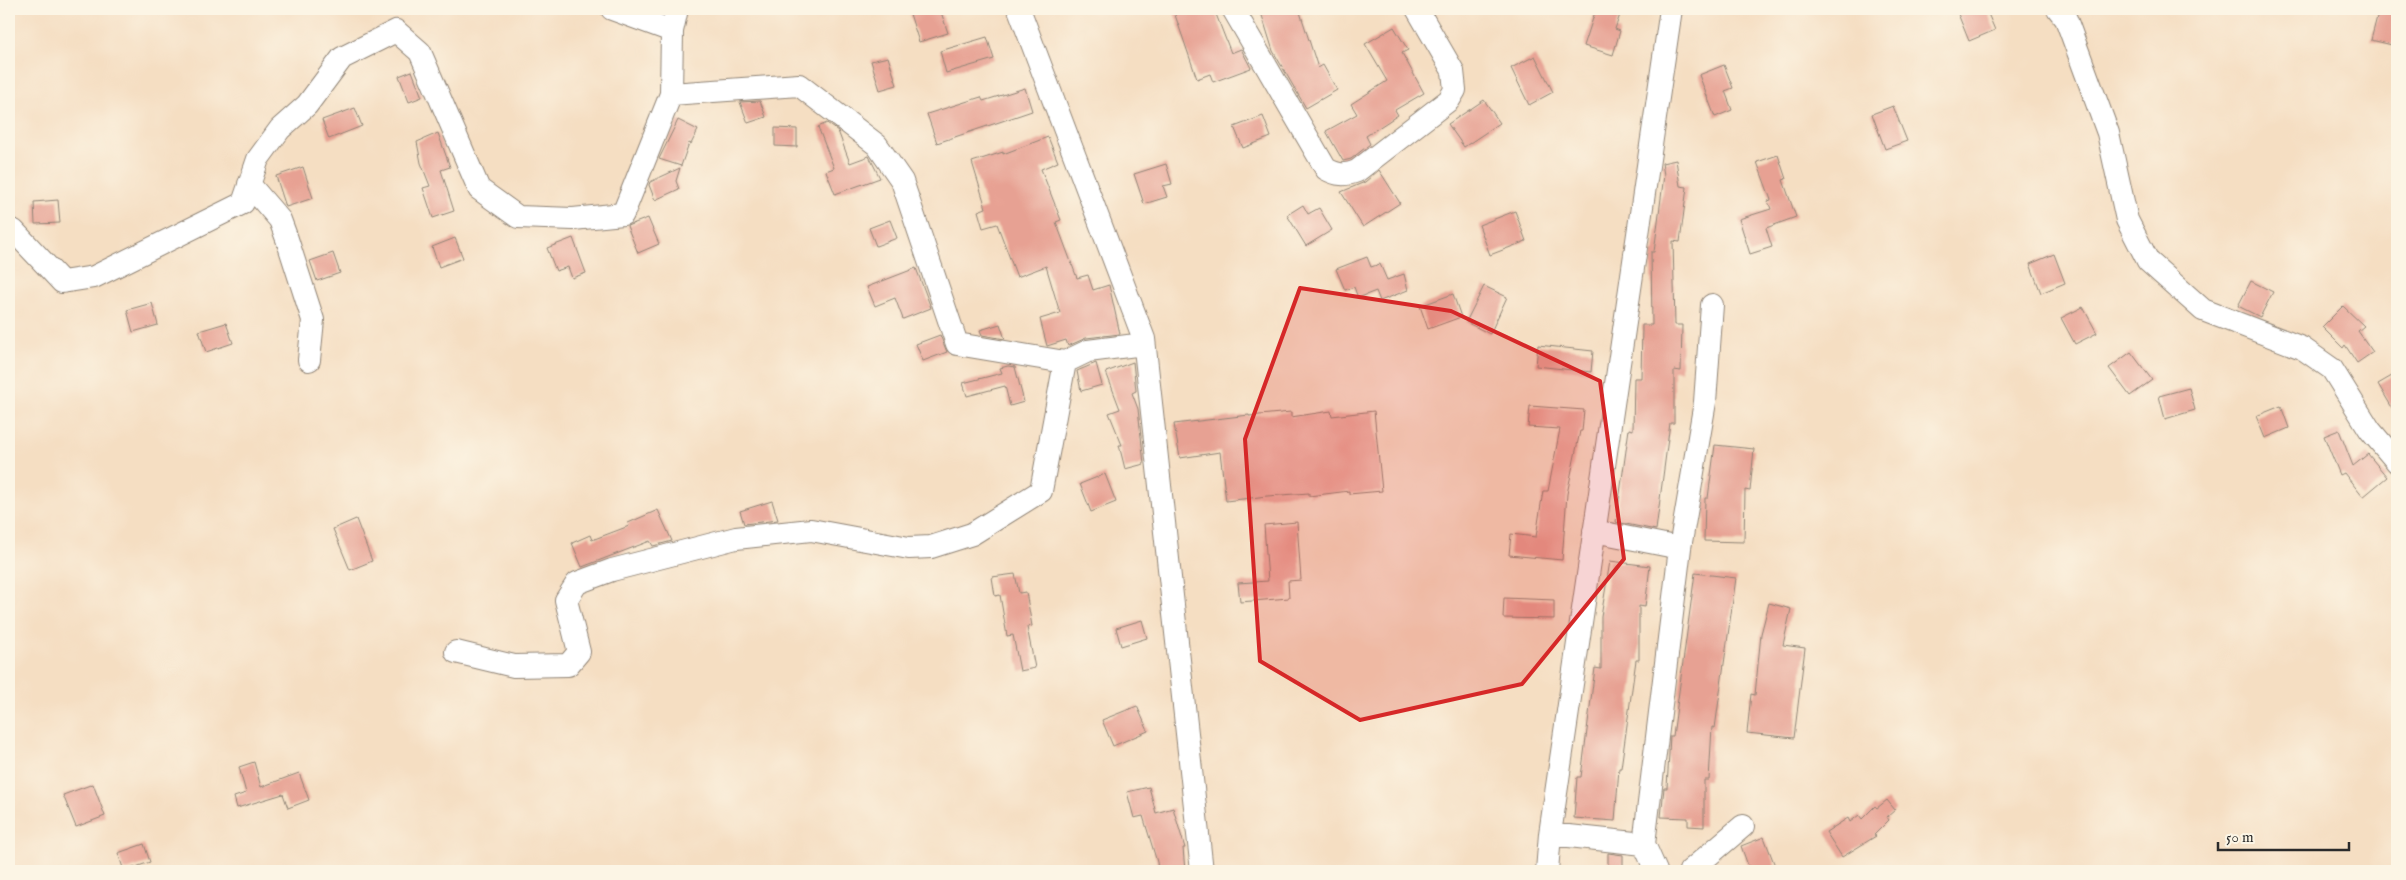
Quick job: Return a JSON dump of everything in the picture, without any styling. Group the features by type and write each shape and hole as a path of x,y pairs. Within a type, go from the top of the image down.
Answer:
{"street":[{"path":"612,9 672,31"},
{"path":"9,229 14,231 62,282 94,277 243,203 258,159 280,129 306,105 342,58 396,31 420,52 480,189 518,217 573,219 623,214 671,94 672,31 677,9"},
{"path":"1019,9 1144,344 1202,871"},
{"path":"1233,9 1326,169 1335,174 1347,175 1357,171 1449,100 1455,90 1453,71 1417,9"},
{"path":"1547,871 1550,834 1671,9"},
{"path":"2058,9 2066,19 2108,133 2127,220 2148,261 2202,310 2302,348 2332,368 2370,430 2397,462"},
{"path":"671,94 799,85 877,145 902,181 957,344 1065,362 1088,351 1144,344"},
{"path":"249,184 280,220 287,239 313,320 309,360"},
{"path":"1656,871 1644,844 1680,548 1705,402 1712,305"},
{"path":"456,652 514,666 568,665 580,652 566,600 577,583 612,570 736,538 811,530 909,548 931,547 972,534 1041,491 1065,362"},
{"path":"1594,531 1680,548"},
{"path":"1690,871 1743,826"},
{"path":"1550,834 1644,844"}],"highlighted area":[{"path":"1300,288 1451,311 1600,381 1624,559 1522,684 1360,720 1260,661 1245,439"}],"building":[{"path":"927,9 940,9 948,33 919,42 910,14"},
{"path":"1183,9 1214,9 1231,53 1241,49 1251,68 1213,82 1210,74 1197,79 1174,12"},
{"path":"1260,9 1299,9 1318,68 1323,65 1337,90 1306,108 1273,51"},
{"path":"1596,9 1622,9 1615,29 1620,31 1613,55 1584,46"},
{"path":"1956,9 1986,9 1995,30 1969,41"},
{"path":"2379,9 2397,13 2397,27 2392,45 2371,40"},
{"path":"1394,27 1408,50 1402,53 1424,93 1395,110 1398,115 1366,136 1370,144 1351,159 1343,161 1326,131 1357,114 1351,104 1387,81 1365,44"},
{"path":"987,37 994,59 946,73 940,51"},
{"path":"1535,56 1553,92 1529,105 1511,68"},
{"path":"888,57 897,85 880,90 871,61"},
{"path":"1724,65 1733,88 1725,91 1732,110 1715,117 1699,75"},
{"path":"412,71 422,97 409,102 399,76"},
{"path":"1025,88 1032,111 937,143 927,114 981,97 983,101"},
{"path":"1484,100 1500,123 1464,147 1448,124"},
{"path":"760,101 766,117 748,123 740,102"},
{"path":"1893,106 1907,141 1885,149 1872,114"},
{"path":"355,108 362,126 329,139 322,120"},
{"path":"1263,116 1271,137 1243,148 1234,127"},
{"path":"678,120 698,130 691,144 689,143 681,166 659,159"},
{"path":"827,123 838,131 850,163 869,156 880,178 835,194 826,171 834,168 818,127"},
{"path":"775,128 797,129 797,147 775,146"},
{"path":"438,133 450,167 441,170 454,211 433,218 423,188 430,186 421,163 417,142"},
{"path":"1048,137 1058,162 1041,169 1061,220 1056,222 1077,278 1088,275 1093,290 1109,285 1120,334 1086,338 1068,346 1066,340 1047,346 1040,319 1060,313 1046,266 1017,277 997,224 983,228 978,211 986,208 972,162 1003,152 1003,154"},
{"path":"1778,155 1786,179 1783,180 1796,217 1766,228 1772,247 1750,254 1739,219 1771,209 1768,201 1771,200 1757,162"},
{"path":"1676,160 1680,186 1687,187 1680,242 1673,241 1675,325 1682,325 1681,371 1674,370 1674,423 1670,423 1656,530 1616,522 1629,429 1633,430 1634,378 1641,378 1642,325 1652,325 1651,252 1654,252 1664,175 1662,163"},
{"path":"1166,164 1172,184 1163,186 1167,197 1144,204 1134,174"},
{"path":"303,167 313,198 286,207 276,176"},
{"path":"680,168 676,181 679,189 655,200 649,185 650,182"},
{"path":"1379,170 1400,203 1363,227 1341,192 1365,182"},
{"path":"58,200 60,223 35,224 34,202"},
{"path":"1303,205 1308,214 1319,208 1332,230 1306,246 1287,215"},
{"path":"1515,211 1526,241 1490,255 1479,225"},
{"path":"648,218 659,244 638,253 627,226"},
{"path":"890,220 897,238 876,246 869,228"},
{"path":"455,238 463,258 439,267 432,247"},
{"path":"573,238 586,273 572,278 568,267 556,271 547,248"},
{"path":"333,253 340,273 317,281 310,261"},
{"path":"2054,254 2065,283 2041,293 2030,264"},
{"path":"1367,257 1371,267 1380,264 1387,280 1404,274 1408,290 1380,301 1376,291 1358,298 1354,287 1345,290 1336,269"},
{"path":"916,268 931,308 903,319 895,298 875,306 867,287"},
{"path":"2251,281 2273,292 2260,317 2238,306"},
{"path":"1484,286 1507,297 1490,334 1466,322"},
{"path":"1453,294 1461,317 1428,329 1420,306"},
{"path":"152,303 158,325 133,332 127,310"},
{"path":"2343,306 2364,326 2358,331 2373,352 2357,363 2345,345 2343,348 2322,327"},
{"path":"2083,307 2097,333 2075,344 2061,318"},
{"path":"226,323 233,343 206,352 199,331"},
{"path":"1000,324 1005,339 982,335 980,330"},
{"path":"940,335 947,352 923,361 916,344"},
{"path":"1538,345 1593,351 1591,372 1536,366"},
{"path":"2131,352 2152,380 2130,396 2109,368"},
{"path":"1133,362 1136,391 1132,393 1138,409 1144,464 1125,469 1119,445 1122,445 1109,413 1120,409 1106,372"},
{"path":"1096,363 1102,385 1081,391 1077,371"},
{"path":"1015,367 1024,402 1010,406 1005,386 967,396 963,383 1002,373 1000,368"},
{"path":"2397,373 2397,416 2378,384"},
{"path":"2189,388 2195,410 2165,419 2159,396"},
{"path":"1530,406 1584,410 1582,431 1580,431 1567,494 1562,560 1509,555 1511,534 1536,537 1543,491 1548,491 1560,429 1528,427"},
{"path":"2281,406 2289,428 2265,438 2256,416"},
{"path":"1331,411 1332,416 1374,411 1382,491 1349,494 1349,491 1309,496 1309,493 1226,501 1220,452 1180,458 1174,424 1249,415 1291,412 1291,417"},
{"path":"2339,430 2353,466 2368,454 2387,477 2363,497 2344,473 2340,475 2324,436"},
{"path":"1715,445 1754,449 1750,491 1745,490 1744,542 1704,541 1705,498 1708,498"},
{"path":"1105,474 1116,502 1091,512 1080,484"},
{"path":"772,501 778,520 744,524 740,511"},
{"path":"658,510 672,541 653,546 650,541 582,567 572,543 590,535 592,540 629,526 628,523"},
{"path":"356,519 372,561 350,570 333,529"},
{"path":"1297,522 1301,580 1288,581 1289,598 1240,602 1238,583 1268,581 1264,525"},
{"path":"1610,561 1650,566 1645,607 1639,606 1639,660 1636,660 1621,768 1619,768 1615,821 1574,818 1577,777 1581,777 1595,668 1601,669 1601,617"},
{"path":"1695,573 1736,578 1715,728 1712,727 1709,780 1704,780 1704,827 1688,826 1688,818 1661,817 1664,788 1667,788 1670,736 1673,736"},
{"path":"1015,574 1019,593 1026,592 1032,626 1027,627 1035,668 1020,671 1013,635 1007,636 1000,595 995,596 992,577"},
{"path":"1504,598 1554,600 1554,619 1503,618"},
{"path":"1769,603 1791,609 1783,645 1805,648 1794,738 1747,733 1751,694 1755,695 1761,634"},
{"path":"1142,620 1147,638 1121,646 1116,628"},
{"path":"1137,706 1148,731 1113,746 1102,720"},
{"path":"254,762 261,787 299,773 309,800 288,808 283,794 237,808 234,797 246,793 239,767"},
{"path":"93,784 105,816 76,827 63,795"},
{"path":"1149,787 1156,813 1173,808 1185,848 1183,848 1185,871 1158,871 1143,816 1134,818 1127,792"},
{"path":"1887,800 1895,810 1887,817 1889,820 1874,835 1876,836 1842,857 1826,832 1848,818 1850,822 1859,815 1862,819 1875,806 1877,808"},
{"path":"1764,837 1777,871 1750,871 1741,846"},
{"path":"144,844 150,862 124,871 118,853"},
{"path":"1608,853 1623,855 1623,871 1608,871"}]}
